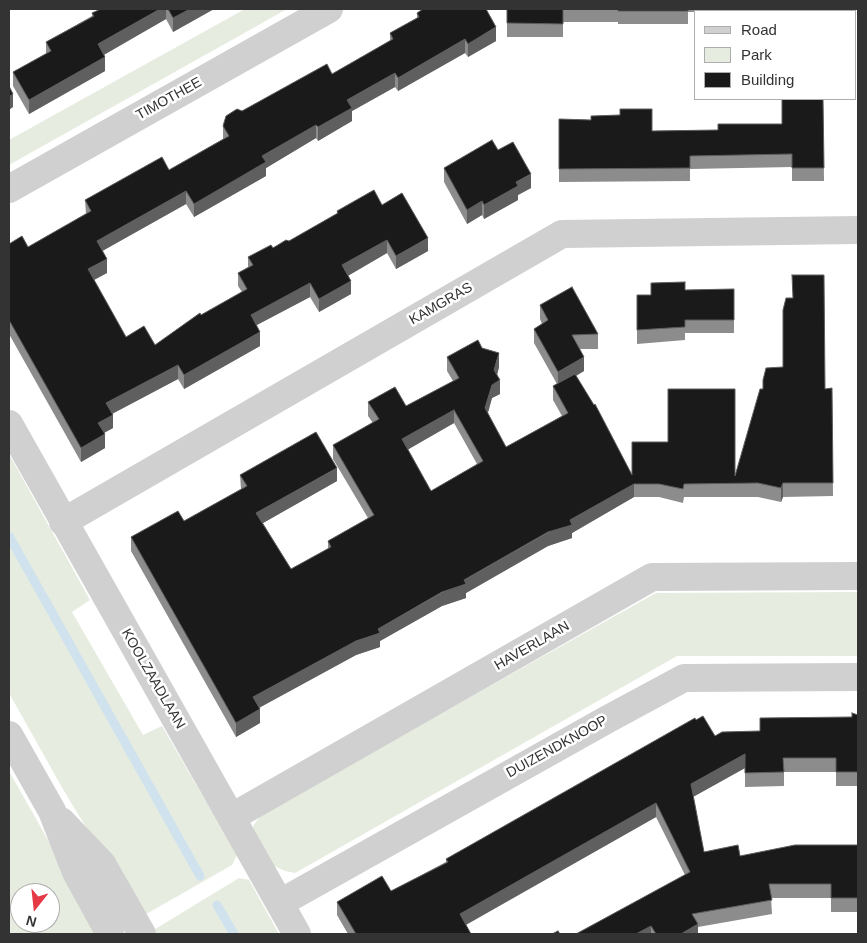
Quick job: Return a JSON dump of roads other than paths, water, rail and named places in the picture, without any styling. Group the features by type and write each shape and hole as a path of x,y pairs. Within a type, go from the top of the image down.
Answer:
{"street":[{"name":"TIMOTHEE","path":"9,189 329,9"},
{"name":"KAMGRAS","path":"63,522 562,234 858,230"},
{"name":"KOOLZAADLAAN","path":"9,424 297,934"},
{"name":"HAVERLAAN","path":"232,817 652,577 858,576"},
{"name":"DUIZENDKNOOP","path":"280,903 684,678 858,677"},
{"path":"9,735 52,811 76,872 110,934"},
{"path":"52,811 102,864 142,934"}],"waterway":[{"path":"9,536 200,876"},
{"path":"217,905 234,934"}]}
